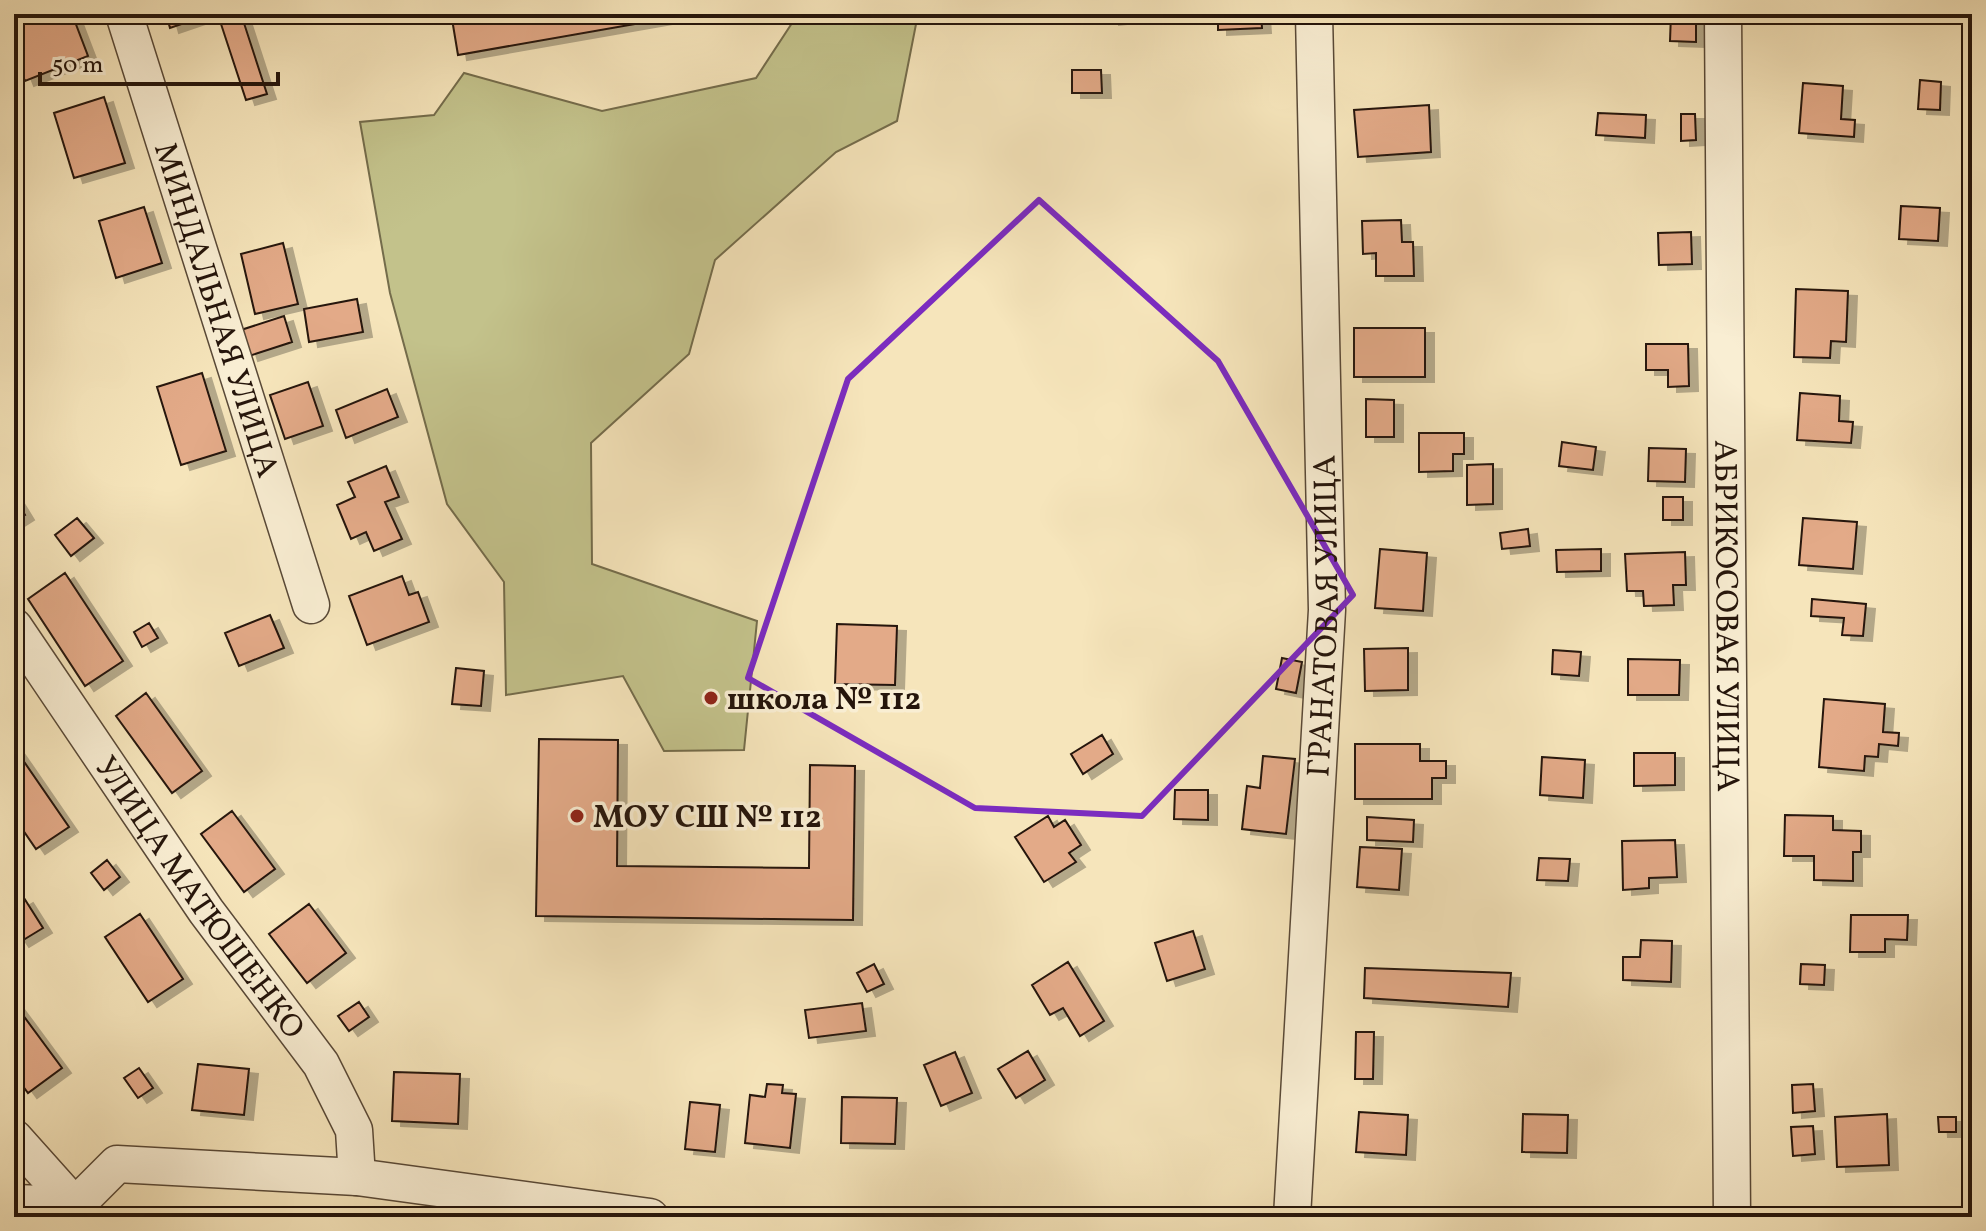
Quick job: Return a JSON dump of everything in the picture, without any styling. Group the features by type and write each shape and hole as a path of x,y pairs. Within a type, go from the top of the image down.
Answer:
{"street":[{"name":"МИНДАЛЬНАЯ УЛИЦА","path":"124,14 311,605"},
{"name":"ГРАНАТОВАЯ УЛИЦА","path":"1292,1217 1327,610 1314,14"},
{"name":"АБРИКОСОВАЯ УЛИЦА","path":"1723,14 1732,1217"},
{"name":"УЛИЦА МАТЮШЕНКО","path":"14,627 206,911 321,1064 354,1130 357,1177"},
{"path":"14,1138 80,1211"},
{"path":"80,1211 117,1164 357,1177 650,1217"},
{"path":"14,1203 80,1211"}],"highlighted area":[{"path":"1039,200 1218,361 1353,595 1142,816 975,808 748,678 848,379"}],"shaded area":[{"path":"798,14 918,14 897,121 836,152 715,260 689,354 591,443 592,564 757,621 744,750 664,751 623,676 506,695 504,582 447,504 390,293 360,122 434,115 464,73 602,111 756,78"}],"building":[{"path":"48,14 72,14 88,56 25,81 14,53 14,27"},
{"path":"166,14 211,14 170,28"},
{"path":"479,14 692,14 458,55 452,19"},
{"path":"1110,14 1156,14 1156,15 1110,20"},
{"path":"1218,14 1261,14 1262,28 1218,30"},
{"path":"1671,14 1696,14 1696,42 1670,41"},
{"path":"242,17 267,94 246,100 221,24"},
{"path":"1072,70 1101,70 1102,93 1072,93"},
{"path":"1920,80 1941,82 1940,110 1918,109"},
{"path":"1803,83 1843,86 1841,119 1855,120 1854,137 1799,133"},
{"path":"104,97 125,163 74,178 54,113"},
{"path":"1429,105 1431,152 1358,157 1354,110"},
{"path":"1598,113 1646,115 1645,138 1596,135"},
{"path":"1681,114 1695,114 1696,140 1681,141"},
{"path":"1901,206 1940,208 1938,241 1899,239"},
{"path":"144,207 162,263 116,278 99,221"},
{"path":"1401,220 1402,242 1413,242 1414,276 1376,276 1376,253 1363,254 1362,221"},
{"path":"1691,232 1692,264 1659,265 1658,233"},
{"path":"283,243 298,304 255,314 241,254"},
{"path":"1796,289 1848,291 1846,342 1831,341 1830,358 1794,357"},
{"path":"357,299 363,332 309,342 304,309"},
{"path":"284,316 292,342 249,356 241,330"},
{"path":"1354,328 1425,328 1425,377 1354,377"},
{"path":"1646,344 1688,344 1689,386 1668,387 1668,370 1646,370"},
{"path":"202,373 226,451 181,465 157,387"},
{"path":"308,382 323,426 285,439 270,395"},
{"path":"387,389 398,417 346,438 336,410"},
{"path":"1800,393 1840,396 1839,421 1853,422 1851,443 1797,440"},
{"path":"1366,399 1394,400 1394,437 1366,437"},
{"path":"1419,433 1464,433 1464,454 1453,454 1453,471 1419,472"},
{"path":"1562,442 1596,447 1593,470 1559,466"},
{"path":"1649,448 1686,449 1685,482 1648,481"},
{"path":"1493,464 1493,504 1467,505 1467,465"},
{"path":"386,466 399,497 385,502 402,539 374,551 366,532 351,539 337,505 355,497 348,482"},
{"path":"14,497 25,515 14,522"},
{"path":"1663,497 1683,497 1683,520 1663,520"},
{"path":"77,518 94,538 71,556 55,535"},
{"path":"1803,518 1857,522 1853,569 1799,565"},
{"path":"1528,529 1530,546 1502,549 1500,533"},
{"path":"1380,549 1427,553 1423,611 1375,608"},
{"path":"1601,549 1601,571 1557,572 1556,550"},
{"path":"1685,552 1686,585 1673,585 1674,605 1644,606 1643,591 1627,591 1625,554"},
{"path":"65,573 123,661 85,686 28,599"},
{"path":"402,576 409,595 418,592 429,622 367,645 349,596"},
{"path":"1812,599 1866,604 1863,636 1842,635 1844,618 1811,616"},
{"path":"270,615 284,648 239,666 225,633"},
{"path":"149,623 158,638 142,647 134,632"},
{"path":"837,624 897,626 895,685 835,684"},
{"path":"1408,648 1408,690 1365,691 1364,649"},
{"path":"1553,650 1581,652 1579,676 1552,674"},
{"path":"1282,658 1302,662 1296,693 1276,689"},
{"path":"1628,659 1680,660 1679,695 1628,695"},
{"path":"456,668 484,671 481,706 452,704"},
{"path":"146,693 202,771 172,793 116,716"},
{"path":"1824,699 1885,704 1883,732 1899,733 1898,746 1879,744 1878,757 1865,756 1864,771 1819,767"},
{"path":"1102,735 1113,754 1083,774 1071,754"},
{"name":"МОУ СШ № 112","path":"539,739 618,740 617,866 809,868 810,765 855,766 853,920 536,916"},
{"path":"1355,744 1420,744 1420,761 1446,761 1446,778 1432,778 1432,799 1355,799"},
{"path":"16,750 69,827 36,849 14,817"},
{"path":"1634,753 1675,753 1675,785 1634,786"},
{"path":"1263,756 1295,759 1286,834 1242,829 1247,786 1260,788"},
{"path":"1542,757 1585,760 1583,798 1540,795"},
{"path":"1175,790 1208,790 1208,820 1174,819"},
{"path":"232,811 275,869 244,892 201,834"},
{"path":"1785,815 1833,816 1833,830 1861,831 1861,852 1853,852 1853,881 1814,880 1814,856 1784,856"},
{"path":"1048,816 1054,827 1065,820 1081,845 1069,853 1076,862 1044,882 1015,837"},
{"path":"1367,817 1414,820 1413,842 1367,840"},
{"path":"1675,840 1677,877 1649,878 1649,888 1623,890 1622,841"},
{"path":"1360,847 1402,849 1399,890 1357,887"},
{"path":"1539,858 1570,859 1568,881 1537,880"},
{"path":"107,860 120,877 104,890 91,873"},
{"path":"24,898 43,928 20,942 14,933 14,904"},
{"path":"309,904 346,953 307,983 269,934"},
{"path":"140,914 183,979 148,1002 105,937"},
{"path":"1851,915 1908,915 1907,940 1885,939 1885,952 1850,952"},
{"path":"1193,931 1205,969 1167,981 1155,943"},
{"path":"1641,940 1672,941 1671,982 1623,980 1623,957 1640,957"},
{"path":"1068,962 1104,1021 1080,1036 1063,1008 1050,1015 1032,985"},
{"path":"874,964 884,984 867,992 857,973"},
{"path":"1801,964 1825,965 1824,985 1800,984"},
{"path":"1365,968 1511,973 1508,1007 1364,998"},
{"path":"359,1002 369,1017 349,1031 338,1016"},
{"path":"14,1003 62,1068 28,1093 14,1074"},
{"path":"862,1003 866,1031 809,1038 805,1010"},
{"path":"1356,1032 1374,1032 1373,1079 1355,1079"},
{"path":"1028,1051 1045,1080 1016,1098 998,1069"},
{"path":"955,1052 972,1093 941,1106 924,1065"},
{"path":"198,1064 249,1069 244,1115 192,1110"},
{"path":"139,1068 153,1088 138,1098 124,1078"},
{"path":"394,1072 460,1074 458,1124 392,1121"},
{"path":"767,1084 783,1085 782,1093 796,1094 790,1148 745,1143 750,1095 765,1097"},
{"path":"1813,1084 1815,1111 1793,1113 1792,1085"},
{"path":"842,1097 897,1098 895,1144 841,1143"},
{"path":"690,1102 720,1105 715,1152 685,1149"},
{"path":"1359,1112 1408,1115 1406,1155 1356,1152"},
{"path":"1964,1113 1972,1113 1972,1157 1964,1157"},
{"path":"1523,1114 1568,1115 1567,1153 1522,1152"},
{"path":"1887,1114 1889,1165 1837,1167 1835,1117"},
{"path":"1938,1117 1956,1117 1956,1132 1939,1132"},
{"path":"1813,1126 1815,1154 1793,1156 1791,1127"}],"place":[{"name":"школа № 112","path":"711,698"},
{"name":"МОУ СШ № 112","path":"577,816"}]}
